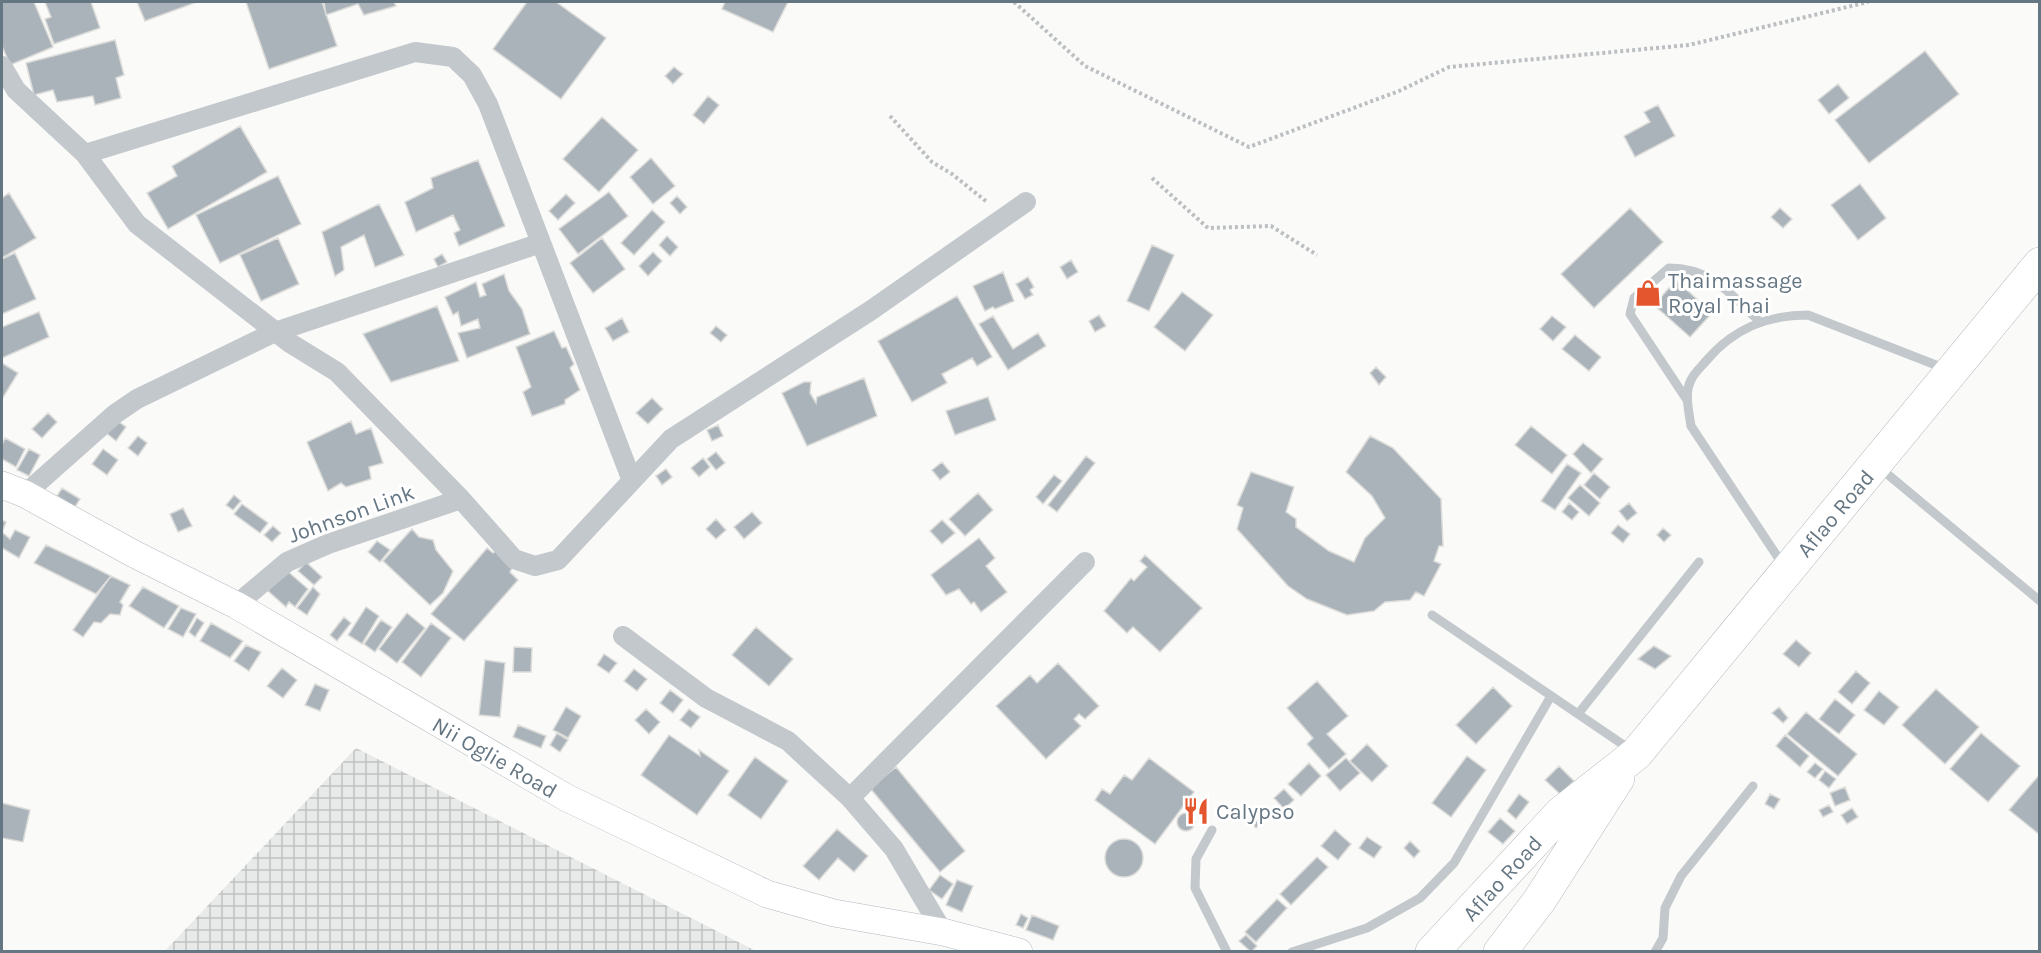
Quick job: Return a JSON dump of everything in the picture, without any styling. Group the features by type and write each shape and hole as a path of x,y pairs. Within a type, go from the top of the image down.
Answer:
{"highway":[{"name":"Aflao Road","path":"1500,951 1559,872 1632,757 1876,465 2040,264"},
{"name":"Aflao Road","path":"1432,951 1561,813 1632,757"}],"street":[{"path":"85,154 415,52 453,57 472,75 488,104 632,481"},
{"path":"2,66 16,90 85,154 137,224 275,332 337,372 461,499 514,559 535,566 558,560 671,439 870,311 1026,202"},
{"path":"13,489 137,399 275,332 542,243"},
{"name":"Nii Oglie Road","path":"13,489 134,554 236,605 567,798 767,894 834,913 943,932 1019,951"},
{"name":"Johnson Link","path":"236,605 287,562 328,544 461,499"},
{"path":"850,798 1085,562"},
{"path":"623,636 706,698 788,741 850,798 894,849 943,932"}],"lane":[{"path":"1687,400 1630,314 1634,298 1669,267 1684,267 1707,274 1760,322"},
{"path":"1787,571 1691,426 1687,400 1690,380 1722,343 1760,322 1786,315 1808,315 1951,371"},
{"path":"1876,465 2040,601"},
{"path":"1578,714 1698,562"},
{"path":"1432,615 1578,714 1632,757"},
{"path":"1292,951 1367,928 1420,898 1454,863 1551,696"},
{"path":"1655,951 1663,939 1665,908 1681,876 1753,786"},
{"path":"1212,830 1196,859 1195,888 1227,951"}],"path":[{"path":"1014,2 1085,66 1249,147 1389,95 1449,67 1689,45 1868,2"},
{"path":"890,116 932,162 1007,215"},
{"path":"1152,178 1189,214 1208,228 1271,226 1317,255"}],"shaded area":[{"path":"356,748 756,951 165,951"}],"building":[{"path":"2,2 34,2 53,47 10,65 2,46"},
{"path":"45,2 91,2 100,28 54,44 45,19 51,17"},
{"path":"137,2 197,2 145,21"},
{"path":"246,2 322,2 337,46 269,69"},
{"path":"324,2 394,2 396,6 364,15 358,4 326,15"},
{"path":"527,2 556,2 606,38 561,99 493,49"},
{"path":"725,2 788,2 773,32 722,9"},
{"path":"115,40 124,75 116,78 121,98 95,105 93,96 57,102 53,90 34,95 26,63"},
{"path":"1925,51 1959,94 1869,163 1835,120"},
{"path":"674,67 683,74 673,84 665,76"},
{"path":"1838,84 1849,98 1829,114 1818,100"},
{"path":"708,96 719,105 704,124 693,115"},
{"path":"1658,105 1675,136 1635,157 1624,136 1650,122 1644,112"},
{"path":"602,117 638,150 599,192 563,159"},
{"path":"240,126 267,172 168,229 147,193 177,176 172,166"},
{"path":"651,158 675,186 653,204 630,177"},
{"path":"478,160 505,226 459,246 454,233 460,230 453,215 416,232 405,202 433,188 431,178"},
{"path":"278,176 301,224 220,263 196,215"},
{"path":"1860,184 1886,218 1858,240 1831,205"},
{"path":"609,192 628,216 578,254 559,229"},
{"path":"9,193 36,238 2,258 2,198"},
{"path":"566,194 575,203 558,220 549,211"},
{"path":"677,196 687,207 680,214 670,203"},
{"path":"379,204 404,255 375,267 364,235 341,247 344,270 335,276 322,232"},
{"path":"1630,208 1663,242 1594,308 1561,274"},
{"path":"1780,208 1792,219 1783,228 1771,217"},
{"path":"652,210 665,222 634,255 621,243"},
{"path":"667,236 678,247 670,256 659,245"},
{"path":"278,238 299,284 261,301 240,255"},
{"path":"602,238 625,269 593,293 570,263"},
{"path":"1152,245 1174,255 1149,311 1127,301"},
{"path":"653,252 662,261 648,276 639,266"},
{"path":"15,253 36,299 2,314 2,259"},
{"path":"442,254 447,262 438,267 434,259"},
{"path":"1071,260 1078,272 1067,279 1060,267"},
{"path":"1003,272 1014,301 985,311 973,286"},
{"path":"504,274 509,291 522,309 530,334 467,358 458,333 480,328 478,319 461,326 458,312 453,315 445,297 476,282 480,297 486,295 482,284"},
{"path":"1028,277 1034,287 1030,290 1033,295 1025,299 1016,284"},
{"path":"1676,280 1712,313 1690,337 1654,305"},
{"path":"1182,292 1213,315 1185,351 1154,327"},
{"path":"957,296 992,357 977,366 972,358 942,374 947,383 912,402 878,341"},
{"path":"437,306 459,361 391,382 363,334"},
{"path":"39,312 49,337 2,358 2,327"},
{"path":"1099,315 1106,326 1095,332 1089,321"},
{"path":"993,316 1013,349 1038,333 1046,346 1008,370 979,324"},
{"path":"1552,316 1566,327 1553,341 1540,329"},
{"path":"622,318 629,332 613,341 605,328"},
{"path":"716,326 727,335 721,342 710,333"},
{"path":"554,331 562,348 566,347 574,364 570,368 580,390 565,400 565,404 532,416 523,392 531,387 516,347"},
{"path":"1575,335 1601,357 1589,371 1562,349"},
{"path":"2,363 18,373 2,399"},
{"path":"1376,367 1386,377 1379,385 1370,373"},
{"path":"864,378 877,416 807,446 782,393 804,382 811,382 810,393 816,403 817,397"},
{"path":"988,397 996,420 955,435 946,411"},
{"path":"652,398 663,409 648,424 636,413"},
{"path":"48,413 57,422 42,438 32,429"},
{"path":"115,419 126,427 116,441 105,432"},
{"path":"351,421 356,434 371,428 383,463 369,467 371,479 346,487 341,483 328,491 307,442"},
{"path":"718,425 723,436 712,441 707,430"},
{"path":"1531,426 1567,455 1552,474 1515,445"},
{"path":"138,436 147,443 138,456 128,448"},
{"path":"1370,436 1393,448 1441,499 1443,546 1439,546 1434,561 1441,564 1424,596 1416,592 1410,600 1385,602 1374,611 1347,615 1307,599 1288,586 1237,529 1243,508 1237,505 1251,472 1294,487 1286,512 1296,519 1296,527 1329,551 1354,562 1365,538 1385,518 1372,496 1346,472"},
{"path":"5,438 25,449 16,467 2,459 2,445"},
{"path":"1583,443 1603,459 1591,473 1573,454"},
{"path":"29,449 40,455 29,476 17,470"},
{"path":"103,449 118,460 107,475 92,464"},
{"path":"716,452 725,463 716,470 707,459"},
{"path":"1086,456 1095,463 1057,512 1048,505"},
{"path":"703,458 710,467 699,477 691,468"},
{"path":"942,462 950,472 940,480 932,470"},
{"path":"1567,464 1581,473 1555,510 1541,501"},
{"path":"666,469 672,477 662,485 656,476"},
{"path":"1594,473 1610,487 1600,499 1584,485"},
{"path":"1054,475 1062,481 1043,504 1036,497"},
{"path":"1580,485 1600,503 1589,516 1568,498"},
{"path":"62,488 80,499 75,507 57,496"},
{"path":"978,493 993,510 965,536 949,519"},
{"path":"234,495 241,501 233,510 226,505"},
{"path":"1569,503 1579,512 1572,520 1562,512"},
{"path":"1629,503 1637,513 1627,521 1619,511"},
{"path":"242,504 268,523 260,533 234,514"},
{"path":"183,508 192,526 178,532 170,514"},
{"path":"752,512 762,523 744,539 734,527"},
{"path":"716,519 726,530 716,539 706,529"},
{"path":"2,520 6,522 2,532"},
{"path":"942,520 955,533 942,544 930,531"},
{"path":"1618,525 1630,534 1623,543 1611,533"},
{"path":"273,526 281,533 272,542 264,535"},
{"path":"1663,528 1671,535 1664,542 1657,535"},
{"path":"412,529 419,537 433,540 436,550 453,571 443,593 430,605 383,561"},
{"path":"15,530 30,537 19,558 2,548 2,532 10,539"},
{"path":"979,538 995,558 986,566 1007,592 981,612 974,602 971,604 959,589 946,595 931,575"},
{"path":"377,541 390,550 380,562 368,552"},
{"path":"46,545 111,576 96,594 34,563"},
{"path":"487,548 493,553 499,548 515,562 510,572 518,580 464,641 431,614"},
{"path":"1145,555 1202,608 1160,652 1133,627 1127,633 1104,611 1131,578 1134,581 1147,567 1140,561"},
{"path":"306,562 322,577 314,585 298,571"},
{"path":"285,569 308,589 295,607 289,602 286,607 268,591"},
{"path":"111,576 130,585 120,602 123,605 120,615 110,614 101,623 94,622 83,637 73,630"},
{"path":"143,587 179,606 164,628 129,606"},
{"path":"313,587 320,594 307,615 297,608"},
{"path":"366,607 379,616 362,644 348,635"},
{"path":"181,608 196,614 183,637 168,629"},
{"path":"407,613 425,628 397,663 379,649"},
{"path":"344,617 351,623 337,641 330,635"},
{"path":"197,618 204,623 195,637 189,632"},
{"path":"381,620 392,627 375,652 364,644"},
{"path":"211,623 243,641 230,658 200,641"},
{"path":"431,623 451,638 421,677 402,662"},
{"path":"756,627 793,659 769,686 732,655"},
{"path":"1796,640 1811,653 1799,667 1783,654"},
{"path":"246,645 261,652 249,671 234,661"},
{"path":"1654,646 1671,656 1655,669 1638,659"},
{"path":"514,647 532,648 531,672 513,672"},
{"path":"604,654 617,663 609,673 597,665"},
{"path":"485,660 505,663 500,717 479,715"},
{"path":"1058,663 1099,706 1085,719 1079,714 1074,719 1081,726 1046,759 996,706 1030,675 1037,683"},
{"path":"282,668 297,680 283,698 267,686"},
{"path":"634,669 647,679 637,691 624,681"},
{"path":"1856,671 1870,683 1852,704 1838,692"},
{"path":"1317,681 1348,716 1327,734 1346,754 1329,769 1307,744 1313,738 1287,708"},
{"path":"315,684 329,690 320,711 305,705"},
{"path":"1493,687 1512,706 1476,744 1456,725"},
{"path":"1936,689 1979,727 1945,764 1902,725"},
{"path":"670,690 683,700 673,713 660,703"},
{"path":"1879,691 1899,707 1884,725 1864,710"},
{"path":"1835,699 1855,715 1839,734 1819,719"},
{"path":"566,707 581,716 568,738 553,730"},
{"path":"1779,707 1788,718 1783,723 1772,713"},
{"path":"646,709 660,722 649,734 635,720"},
{"path":"689,709 700,717 691,728 680,720"},
{"path":"1806,712 1857,754 1838,776 1787,734"},
{"path":"518,725 546,736 541,748 513,737"},
{"path":"557,733 568,740 560,752 550,745"},
{"path":"1981,733 2020,766 1988,802 1950,769"},
{"path":"669,735 700,756 699,750 729,771 697,815 641,775"},
{"path":"1785,735 1809,756 1800,767 1776,746"},
{"path":"1367,744 1388,766 1372,782 1350,761"},
{"path":"1467,756 1486,770 1451,817 1432,803"},
{"path":"755,757 788,781 761,819 728,795"},
{"path":"1149,758 1194,792 1155,844 1095,800 1102,789 1110,794 1124,775 1132,780"},
{"path":"1346,758 1360,773 1340,791 1326,775"},
{"path":"1309,763 1321,776 1301,796 1288,784"},
{"path":"1815,763 1823,769 1815,778 1807,772"},
{"path":"1559,766 1574,781 1560,794 1545,780"},
{"path":"896,767 965,851 940,872 870,788"},
{"path":"1825,771 1836,779 1829,788 1819,780"},
{"path":"2040,774 2040,835 2009,810"},
{"path":"1845,787 1850,800 1835,806 1830,793"},
{"path":"1284,789 1294,800 1284,809 1274,798"},
{"path":"1519,794 1529,802 1516,819 1507,811"},
{"path":"1770,794 1780,799 1774,809 1765,804"},
{"path":"2,803 30,810 23,842 2,838"},
{"path":"1829,805 1833,812 1823,817 1819,810"},
{"path":"1852,808 1858,817 1847,824 1841,815"},
{"path":"1258,810 1266,818 1256,828 1248,819"},
{"path":"1182,813 1190,813 1195,818 1193,829 1182,831 1177,826 1177,818"},
{"path":"1500,818 1515,831 1503,844 1488,832"},
{"path":"837,829 868,856 854,872 838,858 819,880 803,866"},
{"path":"1335,830 1351,844 1338,860 1321,846"},
{"path":"1367,837 1382,847 1374,858 1359,848"},
{"path":"1124,839 1137,845 1143,858 1137,871 1124,877 1111,871 1105,858 1111,845"},
{"path":"1410,841 1420,851 1414,858 1404,848"},
{"path":"1317,857 1328,867 1291,905 1280,894"},
{"path":"940,875 953,884 942,899 929,890"},
{"path":"957,880 973,886 962,912 946,905"},
{"path":"1277,899 1287,908 1256,942 1245,932"},
{"path":"1021,914 1028,918 1023,928 1016,925"},
{"path":"1032,915 1059,926 1053,940 1026,930"},
{"path":"1246,935 1257,946 1251,952 1239,941"}],"place":[{"name":"Thaimassage Royal Thai","path":"1648,293"},
{"name":"Calypso","path":"1196,811"}]}
